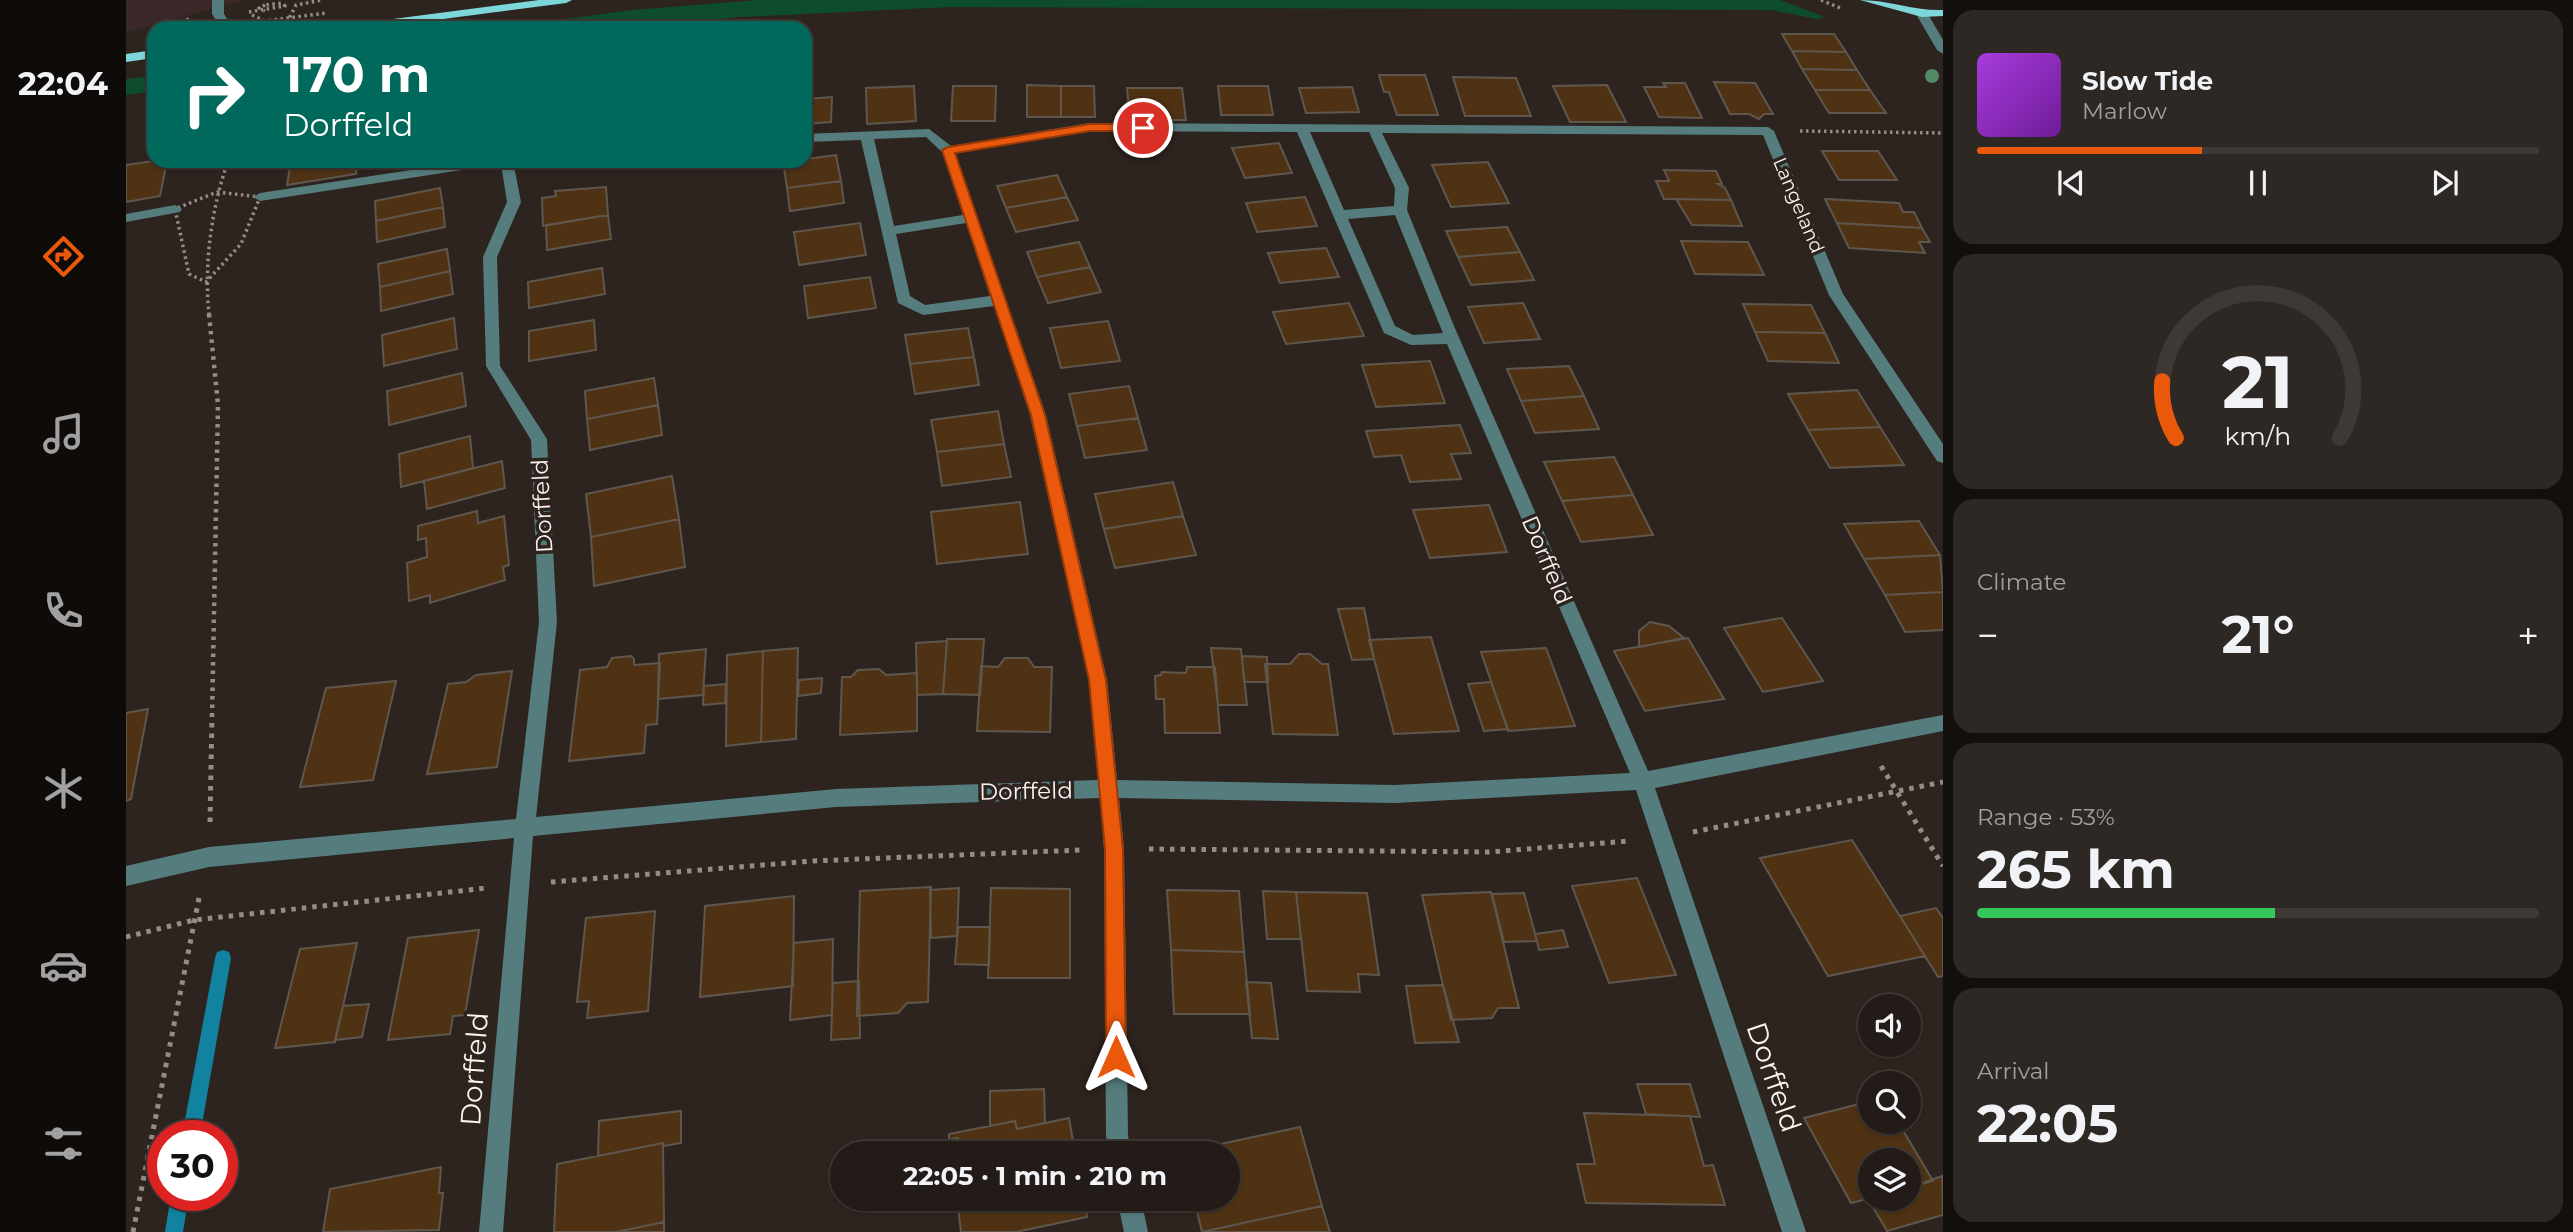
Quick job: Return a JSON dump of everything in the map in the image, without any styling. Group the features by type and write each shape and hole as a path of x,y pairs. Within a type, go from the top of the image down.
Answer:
{"main road":[{"path":"401,21 566,0"},
{"path":"1866,0 1922,14 1943,13"},
{"path":"126,58 147,55"}],"street":[{"path":"218,0 218,14 222,21"},
{"path":"1922,14 1943,50"},
{"path":"948,150 1090,127 1374,129"},
{"path":"1302,129 1389,329 1411,340 1453,338"},
{"name":"Langeland","path":"1374,129 1768,131 1836,295 1943,457"},
{"name":"Dorffeld","path":"1374,129 1402,188 1400,210 1643,781 1794,1232"},
{"path":"812,138 929,133 948,150 1038,415 1098,680 1114,849 1118,1141"},
{"path":"867,136 903,299 923,310 999,300"},
{"path":"260,197 451,168"},
{"name":"Dorffeld","path":"491,1232 518,884 548,622 539,439 493,366 490,257 514,202 508,168"},
{"path":"126,218 175,209"},
{"path":"1339,215 1400,210"},
{"path":"888,231 971,218"},
{"path":"1863,737 1943,723"},
{"name":"Dorffeld","path":"126,876 209,857 836,798 1109,789 1395,794 1643,781 1863,737"},
{"path":"1132,1211 1136,1232"}],"path":[{"path":"286,21 291,8 296,4 322,0"},
{"path":"246,12 277,9 285,4 265,5 259,8 261,11 291,8"},
{"path":"265,21 328,13"},
{"path":"1768,131 1943,133"},
{"path":"211,803 218,405 206,282 217,192 226,168"},
{"path":"206,282 226,266 242,247 260,197"},
{"path":"175,209 189,274 206,282"},
{"path":"1863,737 1943,866"},
{"path":"126,937 194,920 518,884 813,861 1114,849 1489,852 1662,839 1943,782"},
{"path":"133,1232 196,908"}],"shaded area":[{"path":"126,0 245,0 167,21 147,21 147,26 126,32"}],"green space":[{"path":"758,0 1780,0 1825,17 1817,19 1771,10 951,7 696,21 550,21 632,10"},
{"path":"147,77 147,92 126,95 126,79"}],"building":[{"path":"1782,34 1834,34 1846,52 1792,51"},
{"path":"1792,51 1846,52 1857,70 1802,69"},
{"path":"1802,69 1857,70 1870,90 1815,90"},
{"path":"1379,75 1425,75 1438,115 1397,115 1389,92 1384,92"},
{"path":"1453,77 1516,78 1531,116 1465,116"},
{"path":"1714,82 1755,83 1773,114 1764,114 1759,119 1749,114 1730,114"},
{"path":"1663,83 1685,83 1702,118 1659,117 1644,87 1666,87"},
{"path":"1027,85 1061,86 1061,117 1027,117"},
{"path":"1607,85 1626,122 1570,122 1553,86"},
{"path":"914,86 916,121 867,124 866,88"},
{"path":"953,86 996,86 995,121 951,121"},
{"path":"1061,86 1094,86 1095,117 1061,117"},
{"path":"1218,86 1268,86 1273,115 1221,115"},
{"path":"1352,87 1359,112 1306,113 1299,88"},
{"path":"1127,88 1182,88 1186,120 1130,120"},
{"path":"1815,90 1870,90 1886,113 1829,113"},
{"path":"832,97 831,122 812,123 812,98"},
{"path":"1279,143 1292,173 1245,178 1232,148"},
{"path":"1822,151 1878,151 1897,180 1839,180"},
{"path":"836,155 841,181 787,188 784,168 812,168 812,158"},
{"path":"147,162 147,168 166,168 160,196 126,202 126,165"},
{"path":"1488,162 1509,203 1451,207 1432,165"},
{"path":"290,168 356,168 356,174 287,185"},
{"path":"1664,170 1716,171 1722,184 1718,184 1725,188 1731,200 1664,199 1656,181 1669,181"},
{"path":"1057,175 1067,197 1006,208 997,186"},
{"path":"841,181 844,203 790,211 787,188"},
{"path":"606,187 608,215 543,226 542,198 556,196 555,191"},
{"path":"440,188 443,207 376,221 375,201"},
{"path":"1067,197 1078,220 1016,232 1006,208"},
{"path":"1305,197 1317,226 1257,232 1246,203"},
{"path":"1676,199 1731,200 1742,226 1692,225"},
{"path":"1825,199 1899,203 1903,212 1914,212 1922,228 1837,223"},
{"path":"443,207 445,227 377,242 376,221"},
{"path":"608,215 611,239 547,250 546,225"},
{"path":"860,223 866,255 799,265 794,232"},
{"path":"1837,223 1922,228 1930,242 1919,242 1925,253 1849,248"},
{"path":"1507,227 1520,252 1458,257 1446,231"},
{"path":"1681,241 1748,242 1764,275 1695,274"},
{"path":"1079,242 1090,267 1037,277 1027,252"},
{"path":"1326,248 1339,277 1280,283 1268,253"},
{"path":"447,249 450,271 380,287 378,264"},
{"path":"1520,252 1534,280 1471,285 1458,257"},
{"path":"1090,267 1101,292 1048,303 1037,277"},
{"path":"602,268 605,294 529,308 528,282"},
{"path":"450,271 453,294 381,311 380,287"},
{"path":"870,277 876,308 808,318 804,286"},
{"path":"1349,303 1364,336 1286,344 1273,312"},
{"path":"1523,303 1540,339 1484,343 1468,307"},
{"path":"1743,304 1811,305 1825,333 1755,332"},
{"path":"454,318 457,349 384,366 382,335"},
{"path":"594,320 596,350 529,361 529,331"},
{"path":"1108,321 1120,361 1061,368 1050,328"},
{"path":"968,328 974,357 910,364 905,335"},
{"path":"1755,332 1825,333 1839,363 1768,361"},
{"path":"974,357 979,385 915,394 910,364"},
{"path":"1430,361 1445,403 1376,407 1362,365"},
{"path":"1569,366 1584,396 1521,401 1507,369"},
{"path":"462,373 466,406 389,425 387,391"},
{"path":"654,378 658,405 587,419 585,391"},
{"path":"1129,386 1138,418 1077,426 1069,394"},
{"path":"1857,390 1880,427 1808,430 1788,394"},
{"path":"1584,396 1599,429 1535,433 1521,401"},
{"path":"658,405 662,435 590,450 587,419"},
{"path":"998,411 1004,444 937,452 931,420"},
{"path":"1138,418 1147,450 1085,458 1077,426"},
{"path":"1460,425 1471,453 1451,454 1461,479 1410,482 1401,455 1374,457 1366,431"},
{"path":"1880,427 1904,465 1830,468 1808,430"},
{"path":"470,436 473,468 401,487 399,454"},
{"path":"1004,444 1011,477 942,486 937,452"},
{"path":"1614,457 1633,495 1562,501 1544,462"},
{"path":"502,461 505,488 427,509 424,481"},
{"path":"672,476 679,519 591,537 586,494"},
{"path":"1173,482 1183,516 1104,529 1095,494"},
{"path":"1633,495 1653,535 1581,542 1562,501"},
{"path":"1020,502 1028,554 937,564 931,512"},
{"path":"1489,505 1507,552 1430,558 1413,510"},
{"path":"477,511 478,523 504,516 509,565 503,567 505,580 430,603 430,595 409,601 407,563 427,557 426,538 418,540 418,526"},
{"path":"1183,516 1196,555 1115,568 1104,529"},
{"path":"679,519 685,567 594,586 591,537"},
{"path":"1919,521 1940,555 1864,559 1844,524"},
{"path":"1940,555 1943,592 1885,595 1864,559"},
{"path":"1943,592 1943,630 1905,632 1885,595"},
{"path":"1364,608 1374,659 1352,660 1338,609"},
{"path":"1782,618 1823,681 1763,692 1724,628"},
{"path":"1650,622 1669,626 1684,638 1639,647 1639,631"},
{"path":"1431,637 1459,731 1394,734 1369,640"},
{"path":"1688,638 1724,699 1645,711 1614,651"},
{"path":"947,639 984,639 980,695 943,694"},
{"path":"947,641 943,694 917,695 916,643"},
{"path":"798,648 796,739 761,742 763,651"},
{"path":"1211,648 1241,649 1247,705 1218,705"},
{"path":"1546,648 1575,726 1508,731 1481,652"},
{"path":"706,649 703,695 658,699 659,654"},
{"path":"763,651 761,742 726,746 727,655"},
{"path":"1299,654 1310,654 1322,664 1328,664 1338,735 1273,734 1265,664 1290,664"},
{"path":"631,656 634,665 660,663 657,724 646,725 644,753 569,761 580,670 607,667 612,658"},
{"path":"1242,656 1267,657 1268,682 1244,682"},
{"path":"1005,658 1028,658 1034,667 1052,667 1050,732 977,731 981,666 998,667"},
{"path":"1187,667 1215,667 1220,733 1165,733 1164,699 1156,699 1155,676 1161,675 1162,672 1186,673"},
{"path":"879,669 886,675 917,673 917,731 840,735 842,677 851,677 858,670"},
{"path":"512,671 497,767 427,774 448,684 466,682 476,675"},
{"path":"822,678 821,693 798,696 799,680"},
{"path":"396,681 373,780 300,787 326,688"},
{"path":"1491,682 1508,729 1484,731 1468,684"},
{"path":"726,684 725,703 703,705 704,686"},
{"path":"148,709 131,799 126,801 126,713"},
{"path":"1852,840 1925,956 1828,976 1760,858"},
{"path":"1637,878 1676,975 1609,983 1572,886"},
{"path":"931,887 928,1002 907,1003 898,1013 857,1016 860,891"},
{"path":"959,888 957,936 931,938 930,890"},
{"path":"991,888 1070,889 1070,978 988,978"},
{"path":"1167,890 1239,891 1244,952 1171,950"},
{"path":"1263,891 1296,892 1301,939 1267,939"},
{"path":"1296,892 1367,893 1379,975 1358,974 1360,992 1307,991"},
{"path":"1491,892 1519,1008 1498,1008 1492,1018 1451,1020 1422,895"},
{"path":"1524,893 1537,941 1504,942 1492,894"},
{"path":"794,896 793,986 700,997 705,906"},
{"path":"1936,908 1943,918 1943,976 1938,977 1900,916"},
{"path":"655,911 648,1011 587,1018 589,1001 577,1002 586,918"},
{"path":"958,927 990,927 989,965 955,964"},
{"path":"479,930 465,1015 453,1016 450,1034 388,1040 408,938"},
{"path":"1563,930 1568,947 1539,950 1535,934"},
{"path":"833,939 832,1015 790,1020 794,943"},
{"path":"357,943 335,1042 275,1048 300,949"},
{"path":"1171,950 1244,952 1250,1014 1174,1014"},
{"path":"859,981 860,1038 831,1040 833,983"},
{"path":"1246,982 1271,983 1278,1039 1252,1038"},
{"path":"1443,985 1459,1042 1415,1043 1406,986"},
{"path":"369,1004 362,1037 335,1040 343,1006"},
{"path":"1637,1084 1690,1084 1700,1117 1646,1114"},
{"path":"1044,1089 1045,1123 1017,1129 1015,1121 990,1126 990,1091"},
{"path":"1858,1104 1858,1134 1905,1134 1913,1148 1858,1148 1858,1201 1851,1203 1804,1118"},
{"path":"681,1111 681,1143 663,1146 663,1143 598,1156 599,1121"},
{"path":"1584,1113 1690,1116 1704,1166 1713,1165 1725,1205 1586,1203 1577,1164 1595,1164"},
{"path":"1069,1118 1073,1141 949,1140 949,1134 1015,1121 1017,1129"},
{"path":"1300,1127 1322,1206 1202,1232 1197,1211 1240,1211 1240,1141 1234,1141"},
{"path":"663,1143 664,1222 616,1232 554,1232 557,1164"},
{"path":"1921,1161 1933,1181 1921,1184"},
{"path":"441,1167 439,1193 443,1193 439,1230 323,1232 330,1189"},
{"path":"1942,1176 1943,1215 1887,1231 1875,1211 1921,1211 1921,1184"},
{"path":"1322,1206 1330,1232 1202,1232"},
{"path":"958,1211 1086,1211 1087,1217 1016,1232 961,1232"},
{"path":"664,1222 664,1232 616,1232"}],"waterway":[{"path":"194,1120 223,958"},
{"path":"174,1232 177,1211"}],"route":[{"path":"1116,1057 1114,849 1098,680 1038,415 948,150 1090,127 1143,128"}]}
